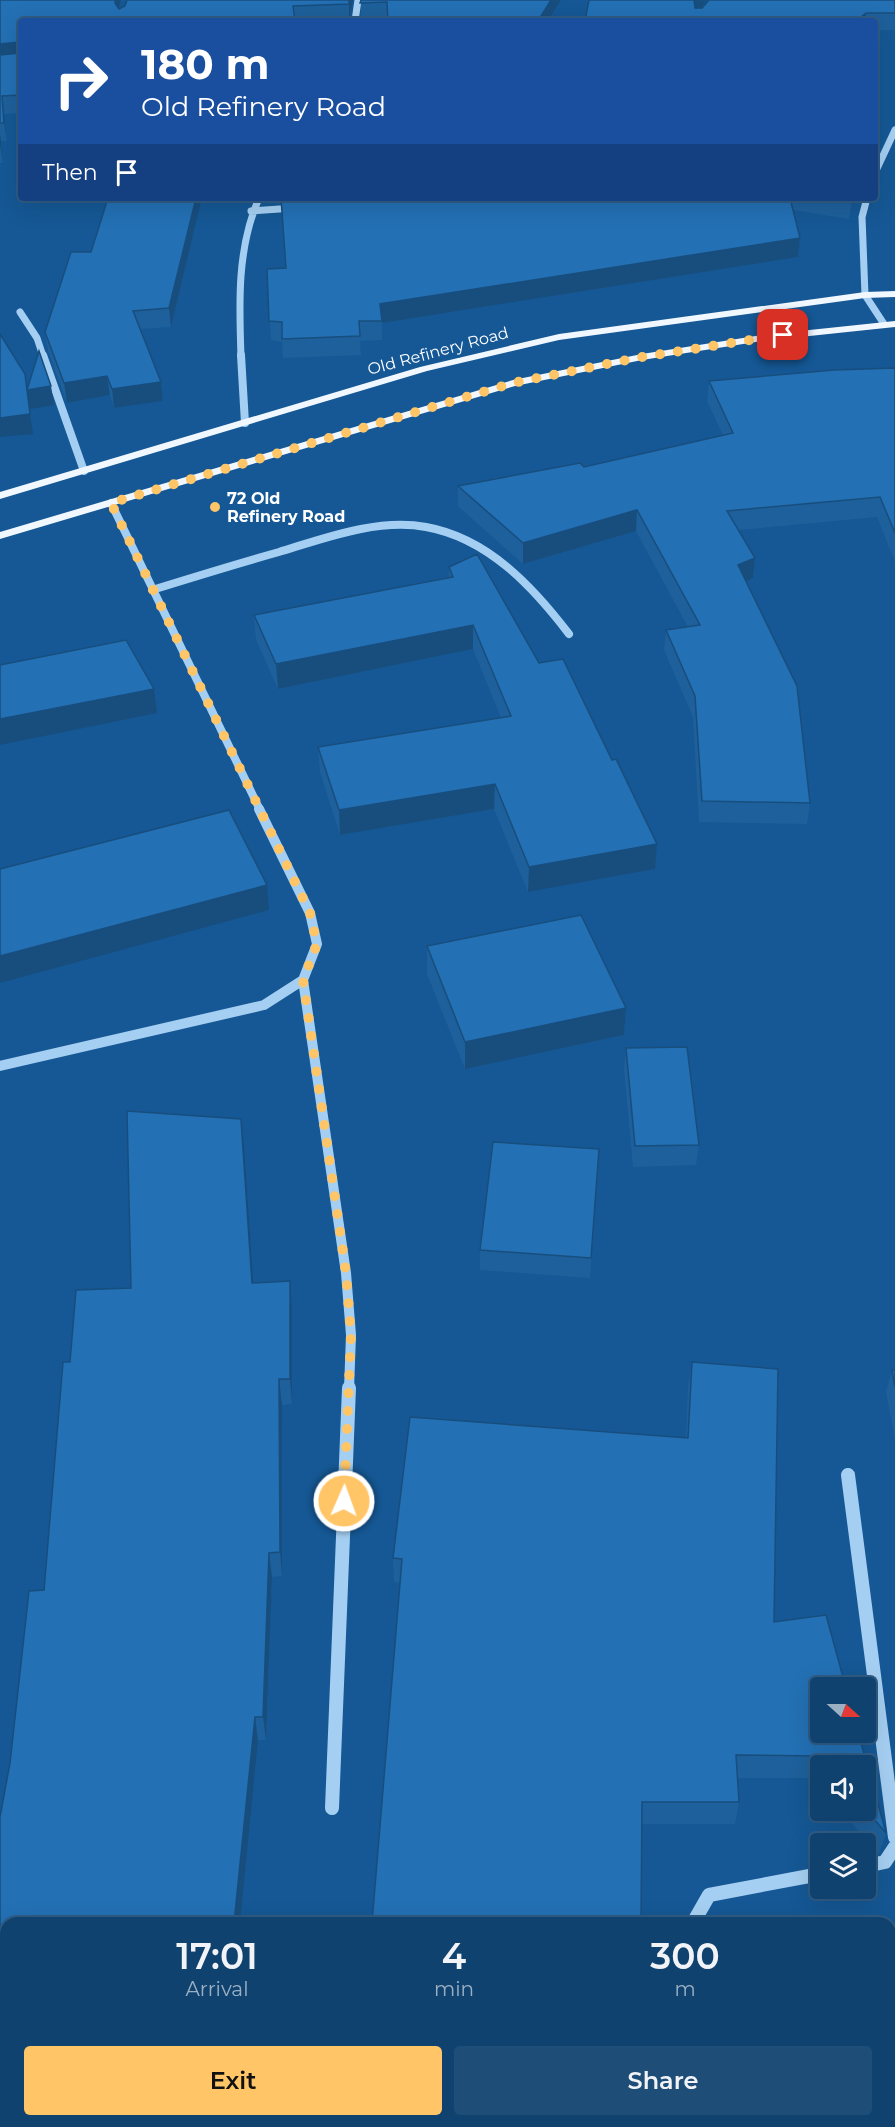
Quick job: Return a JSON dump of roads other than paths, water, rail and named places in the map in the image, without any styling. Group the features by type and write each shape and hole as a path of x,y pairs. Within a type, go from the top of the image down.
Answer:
{"main road":[{"name":"Old Refinery Road","path":"0,496 424,369 559,337 865,295 895,294"},
{"path":"0,536 513,383 642,357 762,338 889,324"}],"street":[{"path":"355,18 358,0"},
{"path":"878,166 895,130"},
{"path":"244,423 240,255 251,211 257,201"},
{"path":"866,201 862,217 865,295 889,324"},
{"path":"251,211 299,208"},
{"path":"20,312 37,338 84,471"},
{"path":"111,503 310,913 317,944 303,980 346,1273 351,1335 332,1808"},
{"path":"152,590 348,531 402,525 446,531 491,553 537,594 569,634"},
{"path":"0,1066 264,1005 303,980"},
{"path":"848,1475 895,1837"},
{"path":"876,1864 885,1862 895,1847"},
{"path":"696,1917 709,1895 810,1876"}],"place":[{"name":"72 Old Refinery Road","path":"215,507"}]}
